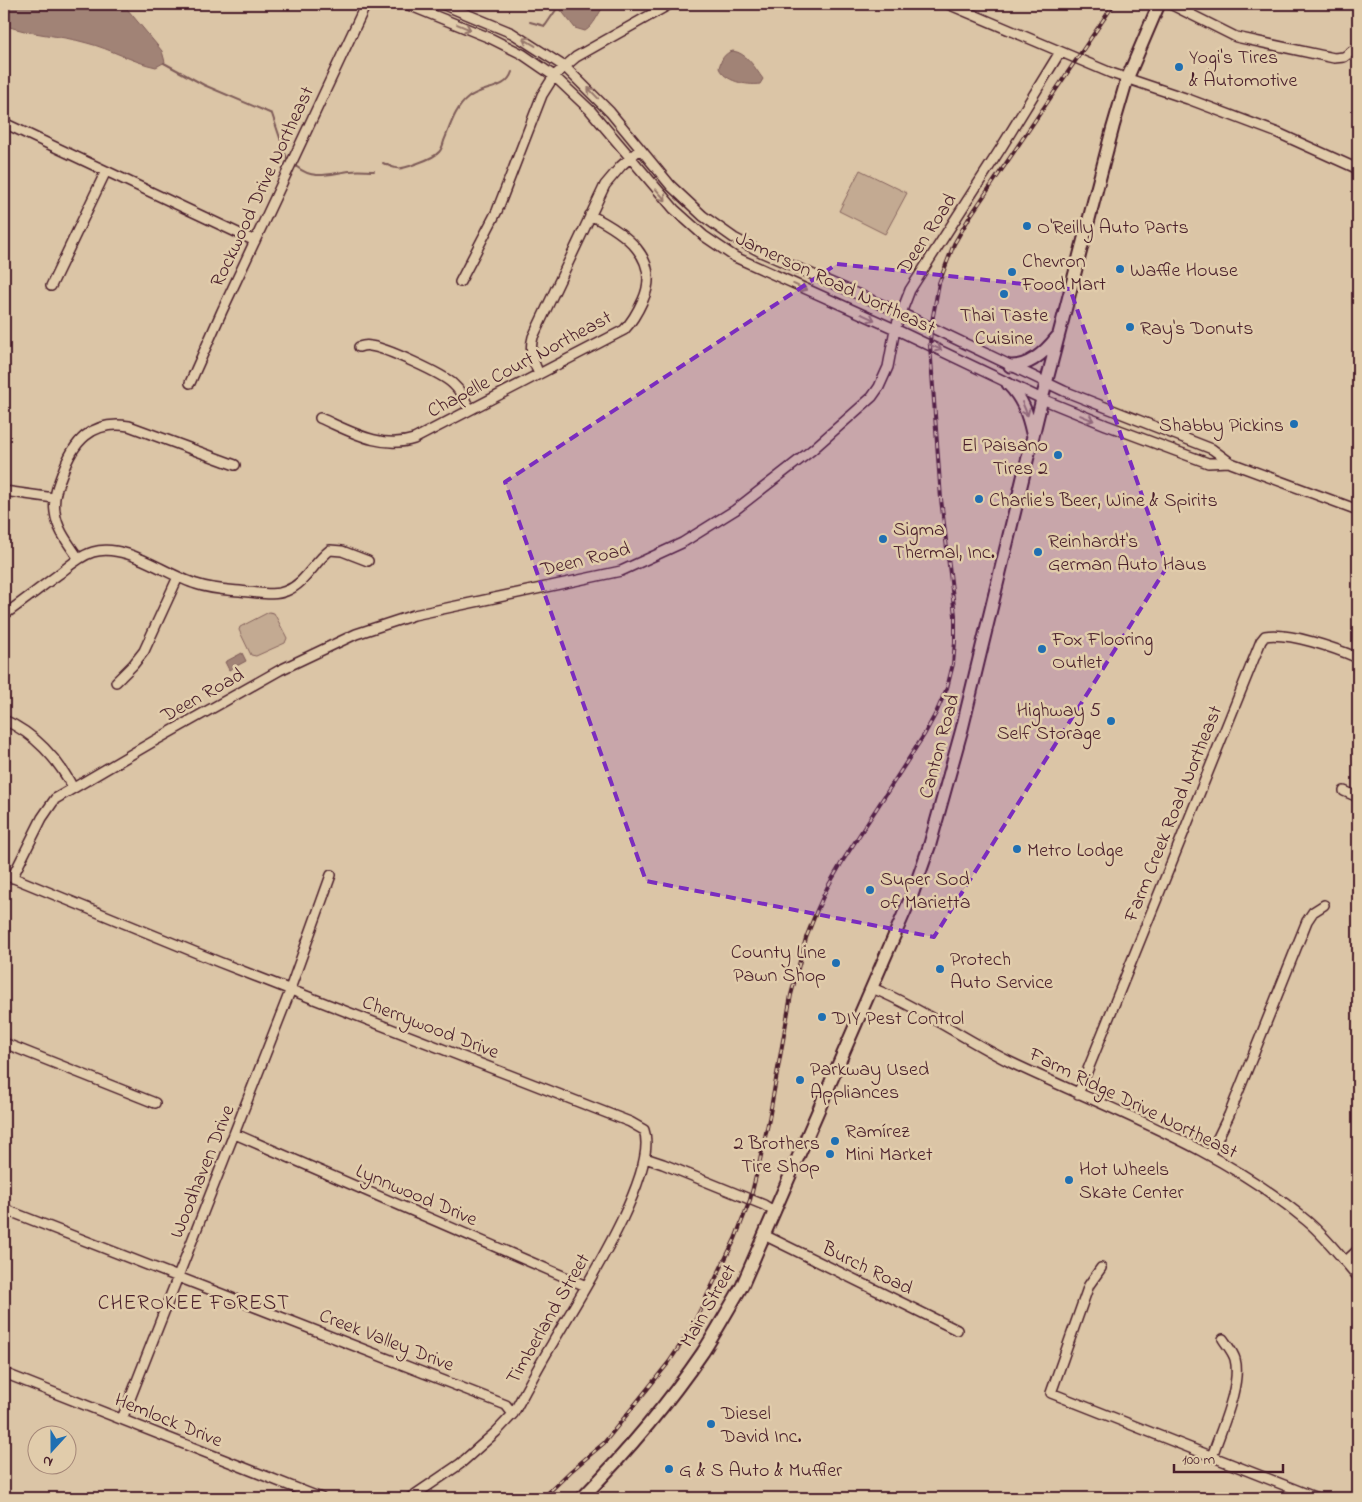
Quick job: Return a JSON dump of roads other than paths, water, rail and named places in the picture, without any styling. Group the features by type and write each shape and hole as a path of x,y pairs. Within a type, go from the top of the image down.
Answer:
{"main road":[{"name":"Canton Road","path":"822,1104 912,895 930,844 976,677 1042,399 1100,172 1127,79 1159,4"},
{"path":"1010,366 1022,364 1037,357 1058,336"},
{"path":"1008,384 1026,408 1033,438"},
{"name":"Main Street","path":"582,1498 684,1379 703,1352 742,1286 822,1104"}],"street":[{"name":"Rockwood Drive Northeast","path":"190,383 366,4"},
{"name":"Jamerson Road Northeast","path":"406,4 490,38 522,54 554,76 590,110 674,209 704,236 726,251 752,265 895,328 1042,399 1208,463 1229,462"},
{"name":"Jamerson Road Northeast","path":"442,4 512,32 565,66 598,99 682,197 703,216 734,238 761,252 901,313 1046,383 1212,449 1229,462 1358,510"},
{"path":"460,282 497,210 542,95 554,76 590,48 670,4"},
{"path":"948,4 1127,79 1188,99 1278,133 1358,169"},
{"path":"1170,4 1226,33 1251,41 1334,58 1344,57 1355,49"},
{"name":"Deen Road","path":"8,876 42,818 56,799 280,670 356,634 414,614 621,571 682,543 735,510 812,450 872,397 879,387 888,367 895,328 910,290 1060,52"},
{"path":"4,123 256,241"},
{"path":"539,374 532,357 533,337 605,185 612,175 640,149"},
{"path":"51,286 106,171"},
{"name":"Chapelle Court Northeast","path":"320,418 372,440 394,443 414,438 624,330 636,315 646,293 649,275 645,260 640,252 617,231 590,215"},
{"path":"359,347 381,348 441,376 458,389 470,410"},
{"path":"79,559 58,526 54,498 67,460 74,447 94,430 111,425 129,426 235,465"},
{"path":"4,491 54,498"},
{"path":"4,615 79,559 94,552 118,551 196,584 218,589 272,594 295,587 320,557 330,550 342,551 368,562"},
{"path":"116,682 144,651 178,577"},
{"name":"Farm Creek Road Northeast","path":"1078,1094 1261,641 1265,636 1273,635 1308,642 1358,658"},
{"path":"4,720 18,726 36,740 65,774 73,788"},
{"path":"1344,791 1358,797"},
{"name":"Woodhaven Drive","path":"122,1419 290,994 290,989 331,874"},
{"name":"Cherrywood Drive","path":"8,876 219,962 630,1122"},
{"path":"1210,1154 1229,1115 1307,921 1313,912 1324,905"},
{"name":"Farm Ridge Drive Northeast","path":"872,988 1010,1061 1210,1154 1253,1180 1309,1223 1358,1277"},
{"path":"4,1043 155,1103"},
{"name":"Timberland Street","path":"410,1498 460,1464 513,1414 605,1252 630,1201 645,1158 646,1137 644,1130 630,1122"},
{"name":"Lynnwood Drive","path":"235,1134 586,1286"},
{"path":"645,1158 764,1205 774,1212"},
{"name":"Creek Valley Drive","path":"4,1209 506,1405 513,1414"},
{"name":"Burch Road","path":"764,1235 957,1330"},
{"path":"1346,1262 1358,1250"},
{"path":"1101,1268 1089,1285 1051,1393 1317,1498"},
{"path":"1212,1457 1236,1386 1237,1367 1234,1357 1223,1339"},
{"name":"Hemlock Drive","path":"4,1373 321,1498"}],"waterway":[{"path":"530,22 545,26 558,7"},
{"path":"164,63 204,85 272,114 287,159"},
{"path":"383,163 395,168 402,168 434,156 442,148 453,118 463,102 474,94 505,82 512,72"},
{"path":"297,167 316,175 374,171"}],"railway":[{"path":"543,1498 604,1443 669,1362 691,1329 735,1239 750,1200 769,1119 791,995 806,938 817,910 842,862 924,735 947,688 953,664 955,615 941,499 930,345 931,327 939,283 954,244 969,218 1114,4"}],"place":[{"name":"Yogi's Tires & Automotive","path":"1179,67"},
{"name":"O'Reilly Auto Parts","path":"1027,226"},
{"name":"Waffle House","path":"1120,269"},
{"name":"Chevron Food Mart","path":"1012,272"},
{"name":"Thai Taste Cuisine","path":"1004,294"},
{"name":"Ray's Donuts","path":"1130,327"},
{"name":"Shabby Pickins","path":"1294,424"},
{"name":"El Paisano Tires 2","path":"1058,455"},
{"name":"Charlie's Beer, Wine & Spirits","path":"979,499"},
{"name":"Sigma Thermal, Inc.","path":"883,539"},
{"name":"Reinhardt's German Auto Haus","path":"1038,552"},
{"name":"Fox Flooring Outlet","path":"1042,649"},
{"name":"Highway 5 Self Storage","path":"1111,721"},
{"name":"Metro Lodge","path":"1017,849"},
{"name":"Super Sod of Marietta","path":"870,890"},
{"name":"County Line Pawn Shop","path":"836,963"},
{"name":"Protech Auto Service","path":"940,969"},
{"name":"DIY Pest Control","path":"822,1017"},
{"name":"Parkway Used Appliances","path":"800,1080"},
{"name":"Ramírez Mini Market","path":"835,1141"},
{"name":"2 Brothers Tire Shop","path":"830,1154"},
{"name":"Hot Wheels Skate Center","path":"1069,1180"},
{"name":"Diesel David Inc.","path":"711,1424"},
{"name":"G & S Auto & Muffler","path":"669,1469"}],"district":[{"name":"CHEROKEE FOREST","path":"194,1302"}]}
